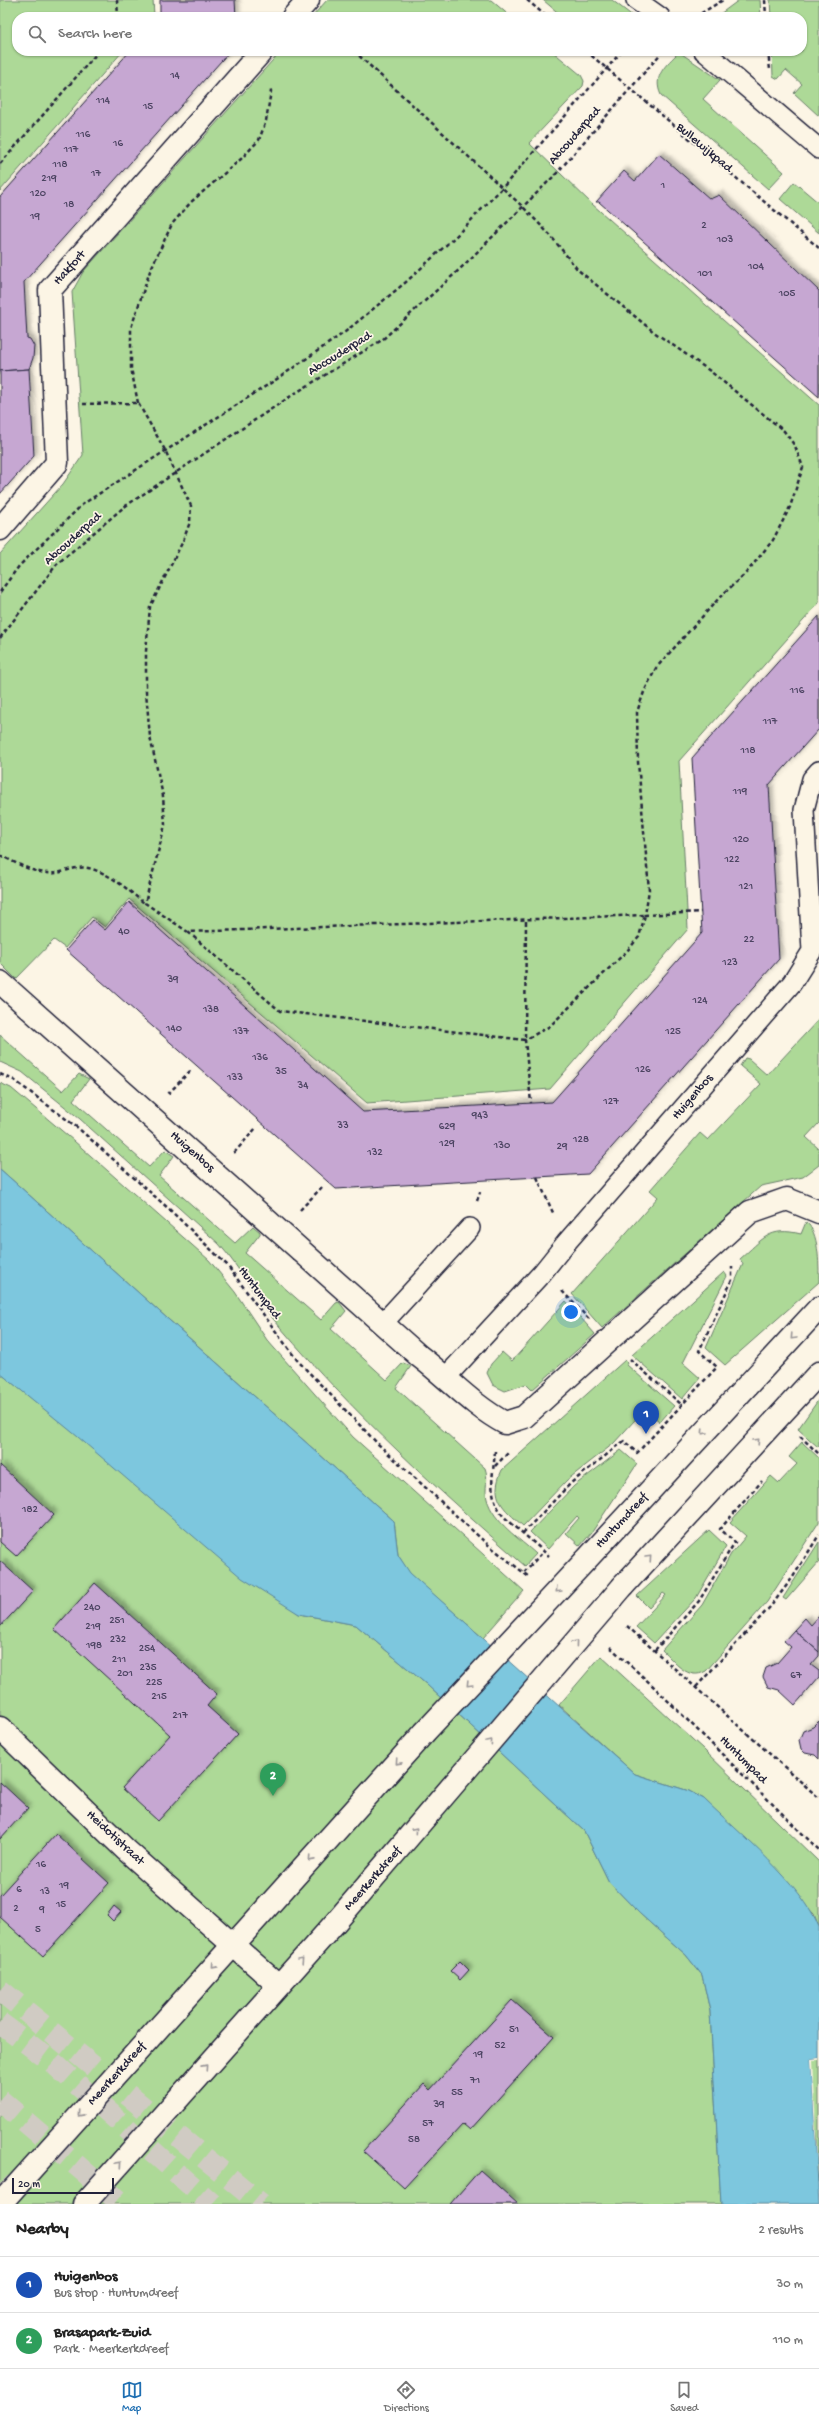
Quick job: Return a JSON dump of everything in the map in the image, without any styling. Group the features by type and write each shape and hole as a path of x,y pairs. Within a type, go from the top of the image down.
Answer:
{"street":[{"path":"297,12 308,0"},
{"name":"Hakfort","path":"0,529 57,463 50,290 258,56"},
{"name":"Huigenbos","path":"0,982 419,1356 447,1376 484,1411 505,1424 524,1417 750,1212 787,1199 819,1212"},
{"name":"Huntumdreef","path":"424,1733 819,1308"},
{"name":"Meerkerkdreef","path":"84,2204 278,1984 335,1923 623,1586 819,1373"},
{"name":"Heidotistraat","path":"0,1728 126,1850 234,1943"},
{"name":"Meerkerkdreef","path":"0,2204 424,1733"},
{"path":"234,1943 278,1984"}],"lane":[{"path":"636,0 653,12"},
{"path":"710,56 819,149"},
{"name":"Huigenbos","path":"447,1376 542,1273 792,983 812,951 804,810 812,779 819,771"},
{"path":"383,1323 470,1228"}],"path":[{"path":"117,0 118,12"},
{"path":"527,0 541,12"},
{"path":"703,12 722,0"},
{"path":"765,0 766,12"},
{"path":"0,164 95,56"},
{"path":"145,903 165,825 163,796 150,737 146,651 150,607 171,569 190,522 191,506 165,450 138,403 131,368 132,328 150,271 172,224 259,140 266,121 271,91 263,71 262,56"},
{"path":"0,855 41,872 58,873 86,868 98,871 119,882 145,903 188,932 280,1011 525,1040 550,1026 627,951 639,937 646,915 649,890 638,762 637,712 644,692 656,668 720,597 747,572 774,540 790,507 803,467 795,446 784,430 710,371 654,332 578,270 550,236 523,207 359,56"},
{"name":"Bullewijkpad","path":"592,56 631,87 819,248"},
{"name":"Abcouderpad","path":"0,592 19,566 83,504 280,377 345,332 406,282 456,236 503,188 618,56"},
{"name":"Abcouderpad","path":"0,638 57,564 124,507 175,471 382,340 460,269 556,174 659,56"},
{"path":"55,404 138,403"},
{"path":"188,932 701,912"},
{"path":"526,920 525,1040 530,1103"},
{"name":"Huntumpad","path":"0,1074 14,1080 78,1128 170,1209 226,1265 297,1360 378,1444 486,1543"},
{"path":"537,1177 566,1244"},
{"path":"523,1533 571,1483 624,1441 637,1453 717,1367 699,1351 732,1280 734,1268 714,1245"},
{"path":"542,1273 569,1297 585,1316"},
{"path":"631,1360 682,1405"},
{"path":"801,1437 819,1454"},
{"path":"655,1650 699,1601 735,1542 720,1529"},
{"path":"696,1687 771,1606 793,1577 819,1535"},
{"path":"524,1572 544,1551"},
{"name":"Huntumpad","path":"652,1684 819,1850"}],"green space":[{"path":"0,0 153,0 154,12 12,12 12,56 119,56 0,191"},
{"path":"327,0 491,0 505,12 316,12"},
{"path":"543,0 612,0 628,12 557,12"},
{"path":"739,0 760,0 761,12 723,12"},
{"path":"770,0 819,0 819,116 794,93 802,84 786,70 778,79 773,76 772,56 807,56 807,12 771,12"},
{"path":"277,56 558,56 581,75 584,81 583,86 529,143 592,204 819,405 819,603 679,761 688,929 550,1089 367,1103 129,899 105,927 92,917 65,948 54,940 16,979 0,963 0,554 63,484 83,455 72,292 83,272"},
{"path":"675,56 685,56 720,80 703,99 784,172 768,189 661,95 658,82 659,76 665,66"},
{"path":"794,182 819,203 819,233 780,199"},
{"path":"819,1019 819,1123 806,1137 819,1149 819,1165 803,1177 761,1186 602,1328 572,1294 658,1197 650,1190 700,1133 708,1140 761,1084 740,1066 745,1058 749,1059 767,1075"},
{"path":"0,1035 63,1091 79,1074 89,1079 73,1100 149,1167 165,1150 174,1156 159,1176 235,1243 253,1226 260,1232 245,1253 321,1320 336,1303 339,1302 346,1311 331,1329 387,1380 403,1363 411,1366 396,1388 485,1468 487,1476 486,1495 490,1507 501,1523 536,1554 525,1566 460,1509 398,1451 338,1391 272,1317 219,1244 80,1119 22,1072 0,1062"},
{"path":"0,1083 11,1088 74,1141 209,1260 235,1292 267,1340 353,1437 524,1591 483,1638 409,1573 398,1555 394,1521 0,1169"},
{"path":"806,1222 814,1233 816,1240 819,1282 725,1365 706,1348 743,1264 740,1259 761,1240 774,1233 790,1232 801,1234"},
{"path":"724,1272 727,1276 683,1363 700,1378 682,1399 632,1355"},
{"path":"566,1301 595,1334 532,1390 526,1384 505,1391 493,1385 487,1373 491,1364 502,1352 512,1361"},
{"path":"625,1360 628,1363 627,1365 674,1406 660,1422 645,1409 613,1444 567,1480 523,1526 509,1514 500,1502 497,1488 502,1470"},
{"path":"0,1373 299,1614 356,1625 426,1684 584,1831 609,1882 639,1913 686,1955 702,1975 710,2011 721,2204 0,2204"},
{"path":"819,1399 819,1446 818,1447 798,1429"},
{"path":"802,1442 819,1458 819,1522 767,1602 706,1671 699,1674 687,1672 676,1664 662,1650 702,1605 731,1554 746,1536 730,1522 771,1476 779,1483 797,1464 789,1457"},
{"path":"621,1450 637,1464 592,1532 580,1546 566,1533 579,1518 577,1516 548,1549 530,1532 574,1486"},
{"path":"709,1530 726,1546 696,1598 654,1643 636,1627 666,1595 663,1593 649,1608 637,1596"},
{"path":"819,1542 819,1562 786,1600 783,1598"},
{"path":"601,1656 703,1749 819,1862 819,1927 814,1914 704,1799 689,1791 635,1774 559,1705"},
{"path":"819,2058 819,2182 811,2059"}],"water":[{"path":"0,1169 394,1521 398,1555 410,1573 635,1774 689,1791 704,1799 785,1877 799,1894 811,1911 819,1927 819,2058 811,2059 819,2204 721,2204 710,2011 702,1975 686,1955 639,1913 609,1882 584,1831 426,1684 356,1625 299,1614 242,1578 78,1437 0,1373"}],"pier":[{"path":"819,2058 819,2060 813,2060 818,2182 811,2059"}],"building":[{"path":"160,0 235,0 236,12 160,12"},
{"path":"126,56 226,56 24,282 27,338 30,339 34,346 33,358 29,369 0,371 0,197"},
{"path":"659,154 710,199 719,195 819,291 819,397 599,202 596,202 624,171 635,181"},
{"path":"29,369 34,456 0,494 0,371"},
{"path":"819,616 819,729 769,785 779,959 588,1174 336,1189 66,950 93,920 105,930 129,902 363,1112 552,1102 702,933 692,758"},
{"path":"0,1465 54,1515 16,1556 0,1542"},
{"path":"0,1561 33,1591 0,1627"},
{"path":"95,1583 217,1694 207,1706 238,1734 158,1821 122,1788 170,1735 54,1629"},
{"path":"819,1616 819,1652 794,1630 805,1618 811,1625"},
{"path":"794,1630 819,1652 819,1656 811,1665 819,1671 819,1677 795,1705 779,1690 768,1687 763,1677 766,1668 777,1663 791,1647 784,1641"},
{"path":"819,1721 819,1759 815,1755 805,1753 801,1749 799,1740 803,1731 813,1727"},
{"path":"0,1782 28,1808 0,1839"},
{"path":"56,1834 109,1883 43,1956 0,1917 0,1895"},
{"path":"114,1906 121,1912 113,1921 107,1915"},
{"path":"460,1961 469,1970 460,1980 450,1971"},
{"path":"512,2000 554,2037 470,2130 463,2124 404,2188 363,2151 424,2084 430,2090"},
{"path":"480,2170 518,2204 450,2204"}],"tunnel":[{"path":"0,1990 261,2204"},
{"path":"0,2023 51,2061 212,2204"},
{"path":"0,2100 122,2204"},
{"path":"0,2184 23,2204"}],"place":[{"name":"Huigenbos","path":"646,1434"},
{"name":"Brasapark-Zuid","path":"273,1796"}]}
